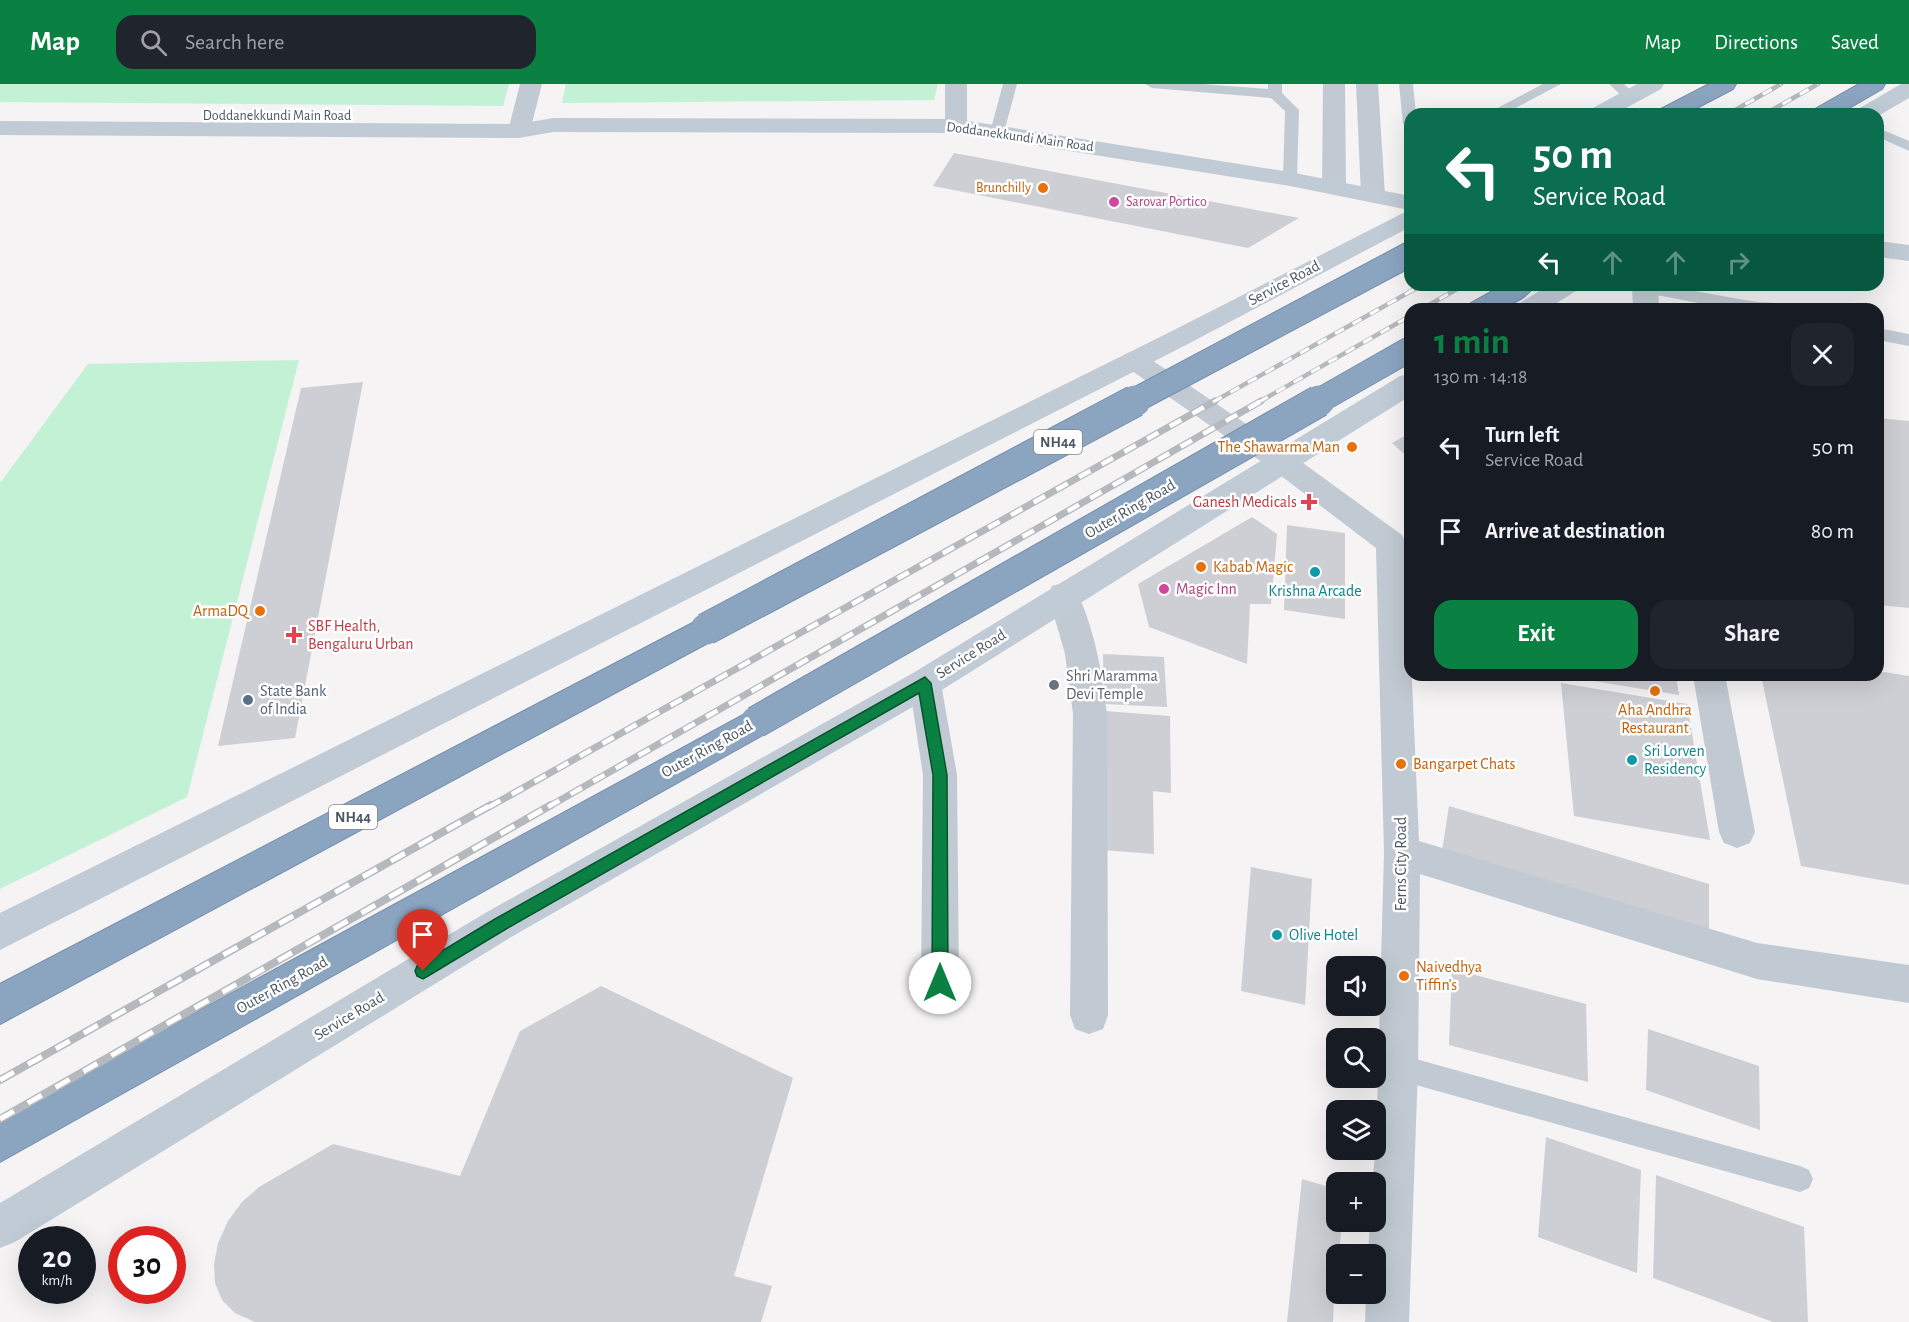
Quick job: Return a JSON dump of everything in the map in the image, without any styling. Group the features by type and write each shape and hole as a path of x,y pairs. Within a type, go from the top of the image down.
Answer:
{"highway":[{"path":"1680,108 1725,84"},
{"path":"1832,108 1867,88"},
{"name":"NH44","path":"0,1005 1404,257"},
{"path":"1490,303 1512,291"},
{"name":"Outer Ring Road","path":"0,1141 756,722 1404,352"}],"street":[{"path":"521,124 531,84"},
{"path":"956,84 956,126"},
{"path":"1334,84 1334,187"},
{"path":"1367,84 1373,195"},
{"path":"1610,108 1623,90 1653,84"},
{"path":"1876,108 1909,89"},
{"name":"Doddanekkundi Main Road","path":"0,115 553,125 956,126 1290,179 1404,201"},
{"name":"Doddanekkundi Main Road","path":"0,128 521,124"},
{"name":"Service Road","path":"0,932 1134,360 1404,220"},
{"path":"1884,250 1909,253"},
{"path":"1884,269 1909,272"},
{"path":"1538,303 1558,291"},
{"path":"1134,360 1282,462"},
{"name":"Service Road","path":"0,1227 500,924 925,683 1404,387"},
{"name":"Ferns City Road","path":"1282,462 1391,543 1402,852 1398,1067 1386,1322"},
{"path":"1064,595 1075,624 1083,657 1090,714 1089,1016"},
{"path":"1710,681 1737,831"},
{"path":"925,683 940,775 940,983"},
{"path":"1402,852 1757,961 1909,984"}],"lane":[{"path":"997,132 1011,84"},
{"path":"1152,84 1275,89 1292,110 1290,179"},
{"path":"1406,84 1408,108"},
{"path":"1505,108 1554,84"},
{"path":"1884,135 1909,147"},
{"path":"1646,294 1722,303"},
{"path":"1884,325 1909,329"},
{"path":"1884,335 1909,340"},
{"path":"1398,1067 1800,1179"}],"green space":[{"path":"0,84 509,84 503,106 0,102"},
{"path":"566,84 938,84 934,100 562,103"},
{"path":"299,360 187,797 0,889 0,483 88,364"}],"building":[{"name":"Sarovar Portico","path":"954,153 1299,218 1248,248 933,186"},
{"path":"363,382 295,738 218,746 301,388"},
{"path":"1884,419 1909,421 1909,608 1884,606"},
{"path":"1404,436 1404,454 1392,443"},
{"path":"1252,517 1277,534 1271,604 1250,604 1247,664 1149,627 1138,584"},
{"name":"Krishna Arcade","path":"1287,525 1345,533 1345,619 1284,610"},
{"path":"1103,654 1164,657 1167,707 1104,704"},
{"path":"1884,672 1909,676 1909,885 1801,866 1762,681 1884,681"},
{"path":"1594,681 1677,681 1679,695"},
{"name":"Sri Lorven Residency","path":"1561,683 1687,704 1710,840 1574,816"},
{"path":"1105,711 1170,716 1171,793 1153,791 1154,854 1102,850"},
{"path":"1449,806 1709,884 1709,940 1441,857"},
{"name":"Olive Hotel","path":"1251,867 1312,879 1305,1005 1241,991"},
{"path":"1452,969 1586,1004 1588,1082 1449,1045"},
{"path":"601,986 793,1078 734,1276 772,1286 761,1322 255,1322 235,1313 222,1300 215,1283 214,1264 218,1243 228,1221 242,1202 259,1187 333,1144 460,1176 520,1031"},
{"path":"1648,1029 1759,1066 1760,1130 1646,1090"},
{"path":"1546,1137 1641,1170 1637,1273 1538,1237"},
{"path":"1656,1175 1804,1227 1808,1322 1773,1322 1653,1278"},
{"path":"1302,1179 1326,1186 1326,1232 1341,1232 1340,1244 1326,1244 1326,1304 1334,1304 1333,1322 1287,1322"}],"railway":[{"path":"1739,108 1781,84"},
{"path":"1776,108 1818,84"},
{"path":"1213,402 1411,291"},
{"path":"1432,303 1454,291"},
{"path":"1259,402 1404,319"},
{"path":"489,807 1215,401"},
{"path":"548,807 1261,401"},
{"path":"0,1080 491,805"},
{"path":"0,1119 551,805"}],"place":[{"name":"Brunchilly","path":"1043,188"},
{"name":"Sarovar Portico","path":"1114,202"},
{"name":"The Shawarma Man","path":"1352,447"},
{"name":"Ganesh Medicals","path":"1309,502"},
{"name":"Kabab Magic","path":"1201,567"},
{"name":"Krishna Arcade","path":"1315,572"},
{"name":"Magic Inn","path":"1164,589"},
{"name":"ArmaDQ","path":"260,611"},
{"name":"SBF Health, Bengaluru Urban","path":"294,635"},
{"name":"Shri Maramma Devi Temple","path":"1054,685"},
{"name":"Aha Andhra Restaurant","path":"1655,691"},
{"name":"State Bank of India","path":"248,700"},
{"name":"Sri Lorven Residency","path":"1632,760"},
{"name":"Bangarpet Chats","path":"1401,764"},
{"name":"Olive Hotel","path":"1277,935"},
{"name":"Naivedhya Tiffin's","path":"1404,976"}],"route":[{"path":"423,971 500,924 786,764 925,683 940,775 940,983"}]}
